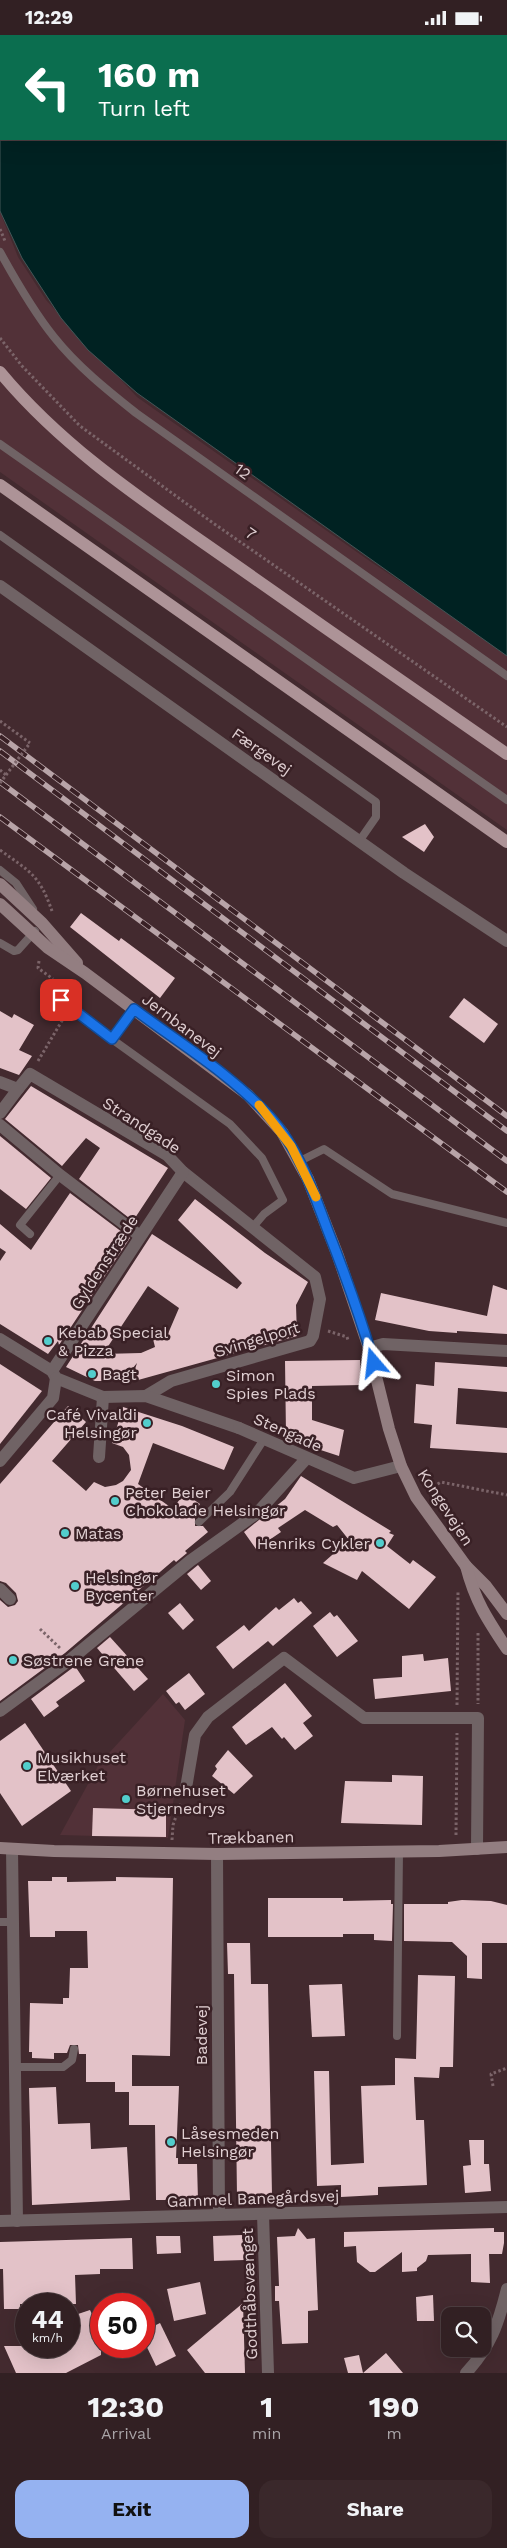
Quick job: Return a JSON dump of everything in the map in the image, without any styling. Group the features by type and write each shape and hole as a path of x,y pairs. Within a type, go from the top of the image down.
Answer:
{"main road":[{"path":"0,372 17,393 66,442 155,509 507,754"},
{"path":"0,485 507,842"},
{"name":"Jernbanevej","path":"0,884 42,923 85,973"},
{"name":"Jernbanevej","path":"0,904 48,948 134,1009 248,1095 272,1119 300,1161 338,1256 369,1348"},
{"name":"Kongevejen","path":"369,1348 401,1466 416,1497 466,1566 486,1586 507,1615"},
{"name":"Kongevejen","path":"466,1566 473,1593 485,1617 507,1649"},
{"name":"Trækbanen","path":"6,1848 217,1854 477,1849 505,1846"}],"street":[{"name":"Færgevej","path":"0,585 404,873 507,941"},
{"path":"0,1113 30,1074"},
{"name":"Strandgade","path":"30,1074 167,1155 183,1172 309,1271"},
{"path":"0,1082 18,1089"},
{"path":"0,1125 60,1175 140,1235"},
{"name":"Gyldenstræde","path":"54,1374 140,1235 183,1172"},
{"name":"Svingelport","path":"146,1396 171,1381 305,1344 313,1336 320,1299 318,1286 309,1271"},
{"name":"Stengade","path":"0,1339 54,1374 103,1397 146,1396 239,1428 306,1459 354,1478 401,1466"},
{"path":"369,1348 383,1344 507,1351"},
{"path":"0,1461 54,1398 54,1374"},
{"path":"99,1457 103,1397"},
{"path":"0,1711 71,1659 190,1561 258,1513 306,1459"},
{"path":"0,1589 10,1599"},
{"path":"186,1788 196,1735 208,1717 284,1658 364,1718 478,1718 477,1849"},
{"path":"6,1848 14,1922 17,2221"},
{"name":"Badevej","path":"217,1854 218,2215"},
{"name":"Gammel Banegårdsvej","path":"0,2221 507,2207"},
{"name":"Godthåbsvænget","path":"262,2214 268,2373"},
{"path":"466,2373 481,2356 492,2339 499,2321 507,2289"}],"lane":[{"name":"12","path":"0,252 18,285 55,338 115,396 136,413 507,676"},
{"path":"0,444 507,801"},
{"path":"0,535 376,802 376,817 360,840"},
{"path":"0,871 16,883 42,923 18,950 14,951 0,943"},
{"path":"53,992 70,1009 230,1124 262,1158 283,1199 264,1214 253,1227"},
{"path":"112,1039 134,1009"},
{"path":"300,1161 324,1149 392,1194 507,1223"},
{"path":"30,1234 20,1225 60,1175"},
{"path":"199,1522 230,1492 264,1439"},
{"path":"397,2036 399,1851"},
{"path":"0,1922 14,1922"},
{"path":"15,2067 64,2067 72,2060 74,2049"}],"path":[{"path":"0,229 6,242"},
{"name":"7","path":"0,337 22,365 80,426 213,523 507,727"},
{"path":"0,721 30,743 0,783"},
{"path":"0,771 6,775"},
{"path":"48,948 39,959 38,968 54,980 53,992"},
{"path":"30,1074 70,1009"},
{"path":"315,1327 347,1338"},
{"path":"416,1497 441,1482 507,1495"},
{"path":"478,1718 477,1636 485,1617"},
{"path":"40,1629 63,1651"},
{"path":"170,1854 173,1825 186,1788"},
{"path":"493,2086 491,2075 507,2068"}],"shaded area":[{"path":"0,212 18,257 46,300 137,397 371,562 507,652 507,830 0,472"},
{"name":"Børnehuset Stjernedrys","path":"163,1694 185,1720 168,1838 60,1835 99,1764"}],"water":[{"path":"0,140 507,140 507,656 137,393 88,350 61,318 22,258 0,211"}],"building":[{"path":"425,824 434,837 424,852 402,837"},
{"path":"81,913 119,941 121,938 175,978 160,998 70,927"},
{"path":"464,998 498,1024 484,1043 449,1017"},
{"path":"0,1011 12,1018 14,1014 34,1025 19,1050 32,1056 19,1075 0,1068"},
{"path":"31,1086 168,1168 133,1221 79,1179 100,1148 86,1138 62,1166 5,1119"},
{"path":"0,1136 51,1178 26,1209 0,1189"},
{"path":"70,1193 130,1238 59,1345 58,1341 48,1354 0,1324 0,1261 6,1252 0,1248 0,1224 31,1250"},
{"path":"195,1199 265,1253 308,1282 296,1305 297,1336 131,1382 137,1363 122,1381 95,1381 66,1367 152,1234 237,1289 242,1283 178,1220","holes":["148,1286 179,1308 167,1336 153,1339 155,1347 141,1353 103,1354"]},
{"path":"493,1285 507,1290 507,1334 429,1331 375,1320 381,1293 487,1316"},
{"path":"360,1360 361,1385 312,1386 312,1420 344,1430 339,1456 290,1440 286,1435 285,1361"},
{"path":"435,1362 507,1367 507,1392 458,1388 456,1424 507,1428 507,1453 430,1448 432,1425 414,1423 416,1384 434,1386"},
{"path":"0,1364 42,1391 0,1444"},
{"name":"Helsingør Bycenter","path":"68,1406 86,1422 52,1461 86,1491 94,1482 105,1487 116,1485 123,1481 131,1470 129,1455 123,1447 112,1443 123,1407 182,1426 234,1447 224,1470 153,1443 138,1484 173,1509 184,1493 200,1504 192,1515 195,1518 195,1526 203,1526 208,1532 185,1551 187,1553 176,1562 174,1560 65,1653 0,1701 0,1600 8,1607 15,1605 18,1601 16,1593 6,1583 0,1581 0,1484"},
{"path":"301,1476 391,1531 389,1533 394,1535 387,1546 410,1564 413,1560 436,1577 409,1609 362,1571 357,1580 323,1563 349,1540 337,1525 333,1527 305,1510 278,1528 281,1532 256,1549 244,1532 285,1499"},
{"path":"198,1565 211,1581 201,1590 187,1574"},
{"path":"294,1598 298,1603 301,1601 312,1613 273,1646 268,1641 233,1669 216,1647 244,1625 249,1631 276,1607 279,1610"},
{"path":"180,1603 194,1620 183,1630 168,1613"},
{"path":"330,1612 334,1617 337,1615 358,1641 337,1657 313,1626"},
{"path":"110,1637 148,1679 134,1691 97,1648"},
{"path":"423,1654 424,1661 448,1658 451,1691 375,1699 373,1679 402,1677 402,1656"},
{"path":"75,1666 85,1681 56,1702 59,1706 44,1717 31,1699"},
{"path":"189,1673 205,1694 185,1710 179,1702 176,1704 166,1691"},
{"path":"285,1683 312,1716 303,1723 313,1736 295,1750 272,1727 246,1745 232,1727"},
{"name":"Musikhuset Elværket","path":"25,1723 71,1791 22,1826 0,1793 0,1741"},
{"path":"228,1750 253,1776 234,1794 212,1776 217,1769 215,1766"},
{"path":"392,1775 423,1776 422,1825 341,1823 345,1781 392,1782"},
{"path":"93,1808 166,1810 166,1837 92,1836"},
{"path":"52,1877 67,1877 67,1882 116,1881 116,1877 173,1878 170,2056 132,2055 132,2086 179,2086 176,2158 178,2158 178,2164 197,2164 198,2200 156,2200 155,2125 129,2125 129,2092 115,2092 115,2082 86,2082 86,2054 79,2054 78,2045 70,2045 67,2053 54,2053 54,2059 32,2058 32,2052 29,2052 30,2003 63,2004 63,1998 69,1998 70,1968 88,1968 87,1931 55,1931 55,1937 30,1937 28,1881 52,1881"},
{"path":"268,1898 343,1898 343,1901 391,1900 391,1904 393,1904 392,1941 374,1940 374,1934 343,1934 343,1937 268,1937"},
{"path":"462,1900 491,1901 507,1905 507,1943 482,1943 482,1979 467,1978 467,1956 452,1942 404,1941 404,1904 448,1904 448,1902"},
{"path":"227,1943 250,1943 251,1984 268,1984 272,2195 237,2196 234,1974 228,1974"},
{"path":"418,1975 455,1976 453,2067 440,2067 439,2078 414,2077 416,2120 424,2120 427,2185 378,2187 378,2195 341,2197 341,2185 317,2186 314,2071 329,2071 331,2165 364,2163 361,2086 395,2085 395,2058 416,2059"},
{"path":"342,1984 345,2036 312,2037 309,1985"},
{"path":"56,2087 58,2124 90,2123 91,2149 127,2147 130,2200 32,2205 29,2088"},
{"path":"469,2140 484,2140 484,2164 489,2164 491,2191 465,2193 463,2166 471,2165"},
{"path":"298,2228 307,2239 315,2238 318,2310 308,2311 308,2343 282,2344 279,2301 275,2301 275,2286 279,2286 277,2237 295,2236"},
{"path":"494,2228 494,2232 504,2232 504,2243 502,2254 489,2254 490,2283 471,2282 471,2254 428,2255 426,2261 417,2268 417,2271 402,2272 402,2252 375,2272 370,2272 357,2262 356,2246 344,2247 344,2232"},
{"path":"242,2235 242,2239 244,2239 245,2260 214,2261 213,2236"},
{"path":"156,2236 180,2236 181,2253 157,2254"},
{"path":"132,2238 133,2269 100,2269 100,2274 75,2275 76,2293 15,2293 15,2309 4,2309 3,2269 0,2269 0,2242"},
{"path":"200,2282 206,2314 174,2321 167,2289"},
{"path":"433,2295 434,2321 417,2321 416,2297"},
{"path":"243,2303 245,2373 205,2373 187,2350"},
{"path":"90,2310 90,2358 95,2358 66,2373 16,2373 4,2346 15,2346 15,2358 80,2358 80,2313"},
{"path":"160,2323 176,2356 156,2366 152,2358 155,2358 155,2326"},
{"path":"386,2353 403,2373 363,2373"},
{"path":"359,2355 363,2373 348,2373 344,2358"}],"railway":[{"path":"0,736 507,1116"},
{"path":"0,751 507,1131"},
{"path":"0,782 507,1161"},
{"path":"0,817 507,1192"}],"slow traffic":[{"path":"259,1105 272,1119 291,1146 316,1197"}],"place":[{"name":"Kebab Special & Pizza","path":"48,1341"},
{"name":"Bagt","path":"92,1374"},
{"name":"Simon Spies Plads","path":"216,1384"},
{"name":"Café Vivaldi Helsingør","path":"147,1423"},
{"name":"Peter Beier Chokolade Helsingør","path":"115,1501"},
{"name":"Matas","path":"65,1533"},
{"name":"Henriks Cykler","path":"380,1543"},
{"name":"Helsingør Bycenter","path":"75,1586"},
{"name":"Søstrene Grene","path":"13,1660"},
{"name":"Musikhuset Elværket","path":"27,1766"},
{"name":"Børnehuset Stjernedrys","path":"126,1799"},
{"name":"Låsesmeden Helsingør","path":"171,2142"}],"route":[{"path":"61,1000 70,1009 112,1039 134,1009 248,1095 272,1119 300,1161 308,1179 338,1256 374,1363"}]}
